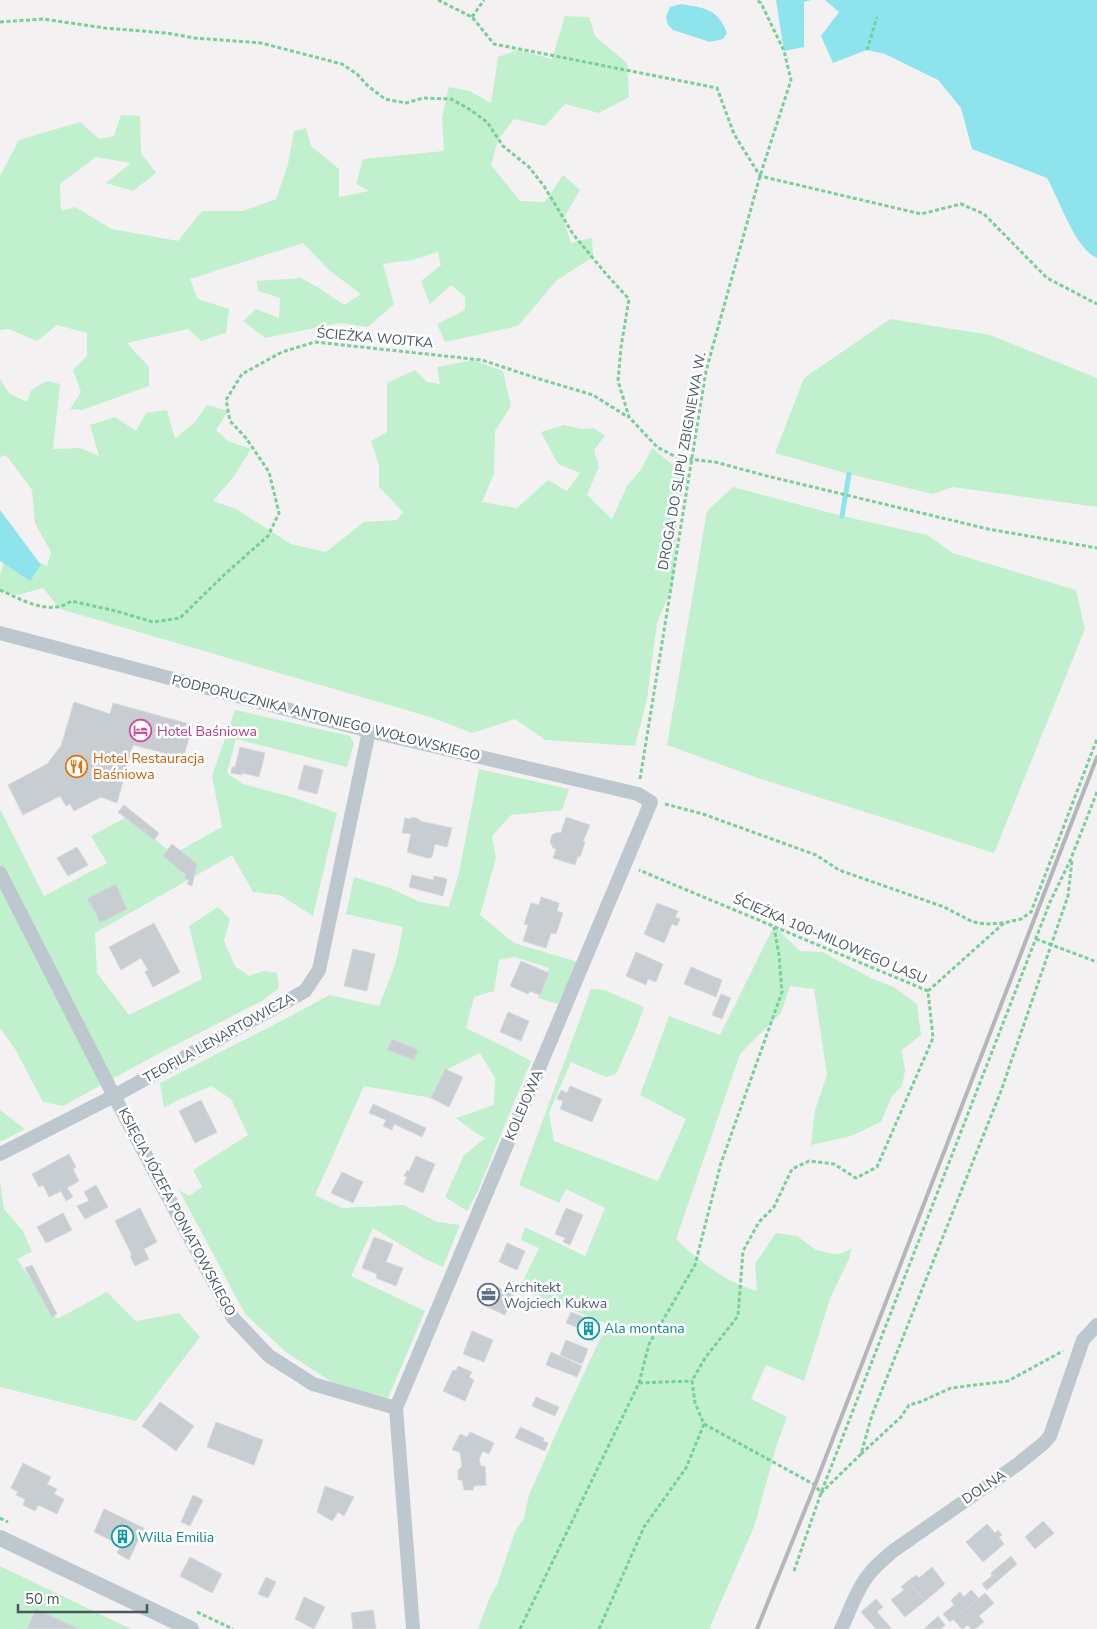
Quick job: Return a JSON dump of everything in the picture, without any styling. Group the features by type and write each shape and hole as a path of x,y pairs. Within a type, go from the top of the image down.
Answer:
{"street":[{"name":"PODPORUCZNIKA ANTONIEGO WOŁOWSKIEGO","path":"0,633 370,731 638,794 651,802"},
{"name":"TEOFILA LENARTOWICZA","path":"0,1154 114,1096 305,991 319,970 370,731"},
{"name":"KOLEJOWA","path":"396,1408 651,802"},
{"name":"KSIĘCIA JÓZEFA PONIATOWSKIEGO","path":"0,872 114,1096 233,1318 269,1356 313,1384 396,1408"},
{"name":"DOLNA","path":"841,1629 861,1586 869,1574 892,1551 1044,1444 1053,1430 1083,1340 1097,1326"},
{"path":"396,1408 413,1629"},
{"path":"0,1538 191,1629"}],"path":[{"path":"438,0 472,17 494,44 717,88 734,134 760,176 921,214 961,204 984,214 1047,278 1097,304"},
{"path":"472,17 484,0"},
{"name":"DROGA DO SLIPU ZBIGNIEWA W.","path":"638,794 706,371 760,176 791,80 784,51 761,3 756,0"},
{"path":"867,50 877,17"},
{"path":"0,22 42,19 195,38 261,43 342,64 357,74 368,86 385,99 406,103 423,98 451,98 487,122 503,146 529,167 544,186 573,234 629,299 621,347 618,381 629,417 657,447 678,458 734,466 767,476 988,529 1097,548"},
{"name":"ŚCIEŻKA WOJTKA","path":"0,590 31,605 56,607 71,601 153,622 180,618 268,536 280,513 269,472 246,438 230,421 226,400 242,374 282,352 315,342 482,360 593,395 629,417"},
{"path":"651,802 703,814 816,855 840,870 944,907 973,922 985,924 1004,923 1020,919 1031,912 1097,738"},
{"path":"794,1570 1050,902 1072,857 1097,792"},
{"path":"861,1454 872,1416 1001,1091 1068,896 1072,857"},
{"name":"ŚCIEŻKA 100-MILOWEGO LASU","path":"625,864 928,991 932,1038 877,1167 856,1178 834,1164 810,1161 792,1169 774,1207 759,1222 743,1251 738,1316 705,1358 692,1381"},
{"path":"928,991 1004,923"},
{"path":"520,1629 639,1383 648,1344 695,1265 721,1163 782,992 779,954 774,926"},
{"path":"1036,939 1097,962"},
{"path":"822,1493 901,1417 909,1405 951,1388 1008,1381 1083,1340"},
{"path":"639,1383 692,1381 695,1403 704,1424 815,1485 822,1493"},
{"path":"599,1629 644,1527 686,1468 704,1424"}],"green space":[{"path":"565,16 589,17 595,36 627,63 629,97 599,113 565,104 545,126 514,119 498,140 491,165 520,201 545,202 563,175 580,190 563,219 571,243 592,238 593,257 557,280 518,326 445,342 437,324 465,310 465,297 451,285 430,304 421,281 441,265 438,252 412,260 383,264 394,304 368,327 340,323 265,338 243,321 256,309 279,318 280,298 258,291 257,281 301,278 344,305 361,294 330,271 303,243 190,279 198,299 229,309 226,333 201,341 188,329 127,343 149,367 149,386 82,410 70,409 81,392 73,370 87,356 87,333 57,325 37,341 9,329 0,330 0,176 19,140 80,122 99,139 114,136 121,115 140,116 141,153 156,173 133,191 106,183 131,163 96,157 60,184 61,211 75,207 112,229 178,241 202,211 243,211 276,199 288,164 294,131 306,128 311,146 339,169 339,197 369,191 356,184 363,159 444,151 442,117 449,87 470,91 491,103 498,57 518,50 552,59"},
{"path":"890,319 990,335 1097,378 1097,507 953,487 933,494 849,474 775,453 804,378"},
{"path":"473,360 503,371 511,406 495,431 494,474 482,502 517,508 548,480 567,491 580,473 558,464 541,432 564,425 581,429 594,428 605,436 594,450 599,467 587,495 612,519 627,486 642,468 652,448 688,477 678,506 673,585 657,623 647,699 635,746 545,740 515,719 472,733 430,717 60,609 43,588 18,595 0,591 0,575 5,559 0,544 47,566 51,552 35,523 32,490 6,455 0,457 0,379 9,393 27,402 31,390 47,381 60,384 53,449 80,448 99,456 90,425 115,417 136,431 146,413 167,410 175,439 195,422 207,405 228,411 216,430 228,441 251,449 235,475 213,501 236,509 291,544 326,552 364,522 397,520 403,512 379,487 379,465 371,441 387,432 387,383 415,370 427,382 440,384 437,367"},
{"path":"733,487 842,516 927,535 953,553 1076,590 1085,629 994,853 758,778 667,745 707,511"},
{"path":"235,710 350,736 354,744 347,767 236,739 227,773 243,784 295,798 337,813 313,916 280,895 253,892 232,855 95,933 97,973 129,1015 202,979 189,926 218,907 230,919 224,941 235,966 249,976 264,971 277,973 279,988 262,1001 158,1054 63,1106 43,1102 15,1049 0,1028 0,809 44,896 107,863 91,836 127,817 173,854 222,827 212,776"},
{"path":"479,769 569,789 562,810 511,815 492,836 496,858 480,915 514,943 578,962 558,1004 538,998 549,968 515,957 499,960 494,991 474,997 466,1028 531,1061 477,1193 467,1211 445,1197 464,1155 485,1138 456,1118 494,1105 495,1078 480,1053 446,1070 437,1099 364,1086 315,1195 342,1208 404,1205 437,1222 460,1225 443,1267 425,1259 373,1228 351,1276 425,1311 388,1398 333,1383 286,1352 245,1314 179,1190 189,1196 202,1187 193,1170 248,1135 231,1099 211,1086 164,1108 160,1083 330,995 379,1006 396,962 403,927 346,914 354,877 390,888 420,902 449,907 459,873"},
{"path":"774,926 800,951 822,952 873,979 894,987 917,1004 921,1035 902,1050 905,1071 902,1086 892,1096 881,1122 851,1136 811,1145 815,1110 827,1075 814,989 790,986 781,1013 740,1054 676,1239 694,1256 724,1277 757,1291 755,1264 776,1233 797,1236 816,1250 833,1254 843,1253 852,1248 849,1259 831,1296 804,1381 766,1365 751,1399 787,1417 777,1444 754,1527 709,1629 478,1629 490,1597 497,1585 515,1532 524,1518 529,1495 607,1324 519,1289 539,1248 521,1240 525,1227 585,1256 605,1208 566,1189 559,1203 519,1185 591,989 604,990 644,1007 616,1074 606,1077 571,1062 549,1113 554,1141 658,1181 686,1119 640,1095 669,1016 720,1035"},
{"path":"0,1110 25,1129 0,1142"},
{"path":"0,1181 4,1209 23,1231 32,1252 17,1259 57,1319 107,1292 136,1321 179,1313 200,1337 136,1421 0,1387"},
{"path":"0,1566 131,1629 0,1629"}],"water":[{"path":"776,0 811,0 804,2 804,47 784,51"},
{"path":"825,0 1097,0 1097,258 1089,253 1075,234 1047,178 972,149 961,108 938,80 885,54 867,50 833,63 821,36 839,12"},
{"path":"681,4 704,9 715,14 727,33 723,39 710,42 673,30 668,25 666,17 670,7"},
{"path":"0,510 41,565 30,581 0,561"}],"building":[{"path":"74,702 110,714 113,703 193,725 183,758 133,745 117,803 101,797 74,811 70,804 66,806 60,796 23,815 8,785 47,764 61,746"},
{"path":"240,747 265,753 259,777 242,773 242,775 231,773 232,767 235,767"},
{"path":"304,765 323,770 317,794 298,789"},
{"path":"124,805 159,833 154,840 118,812"},
{"path":"412,817 420,821 452,828 447,847 435,844 432,857 427,858 407,852 411,834 402,833 405,818 410,819"},
{"path":"566,817 590,825 583,841 585,842 580,857 578,856 575,865 553,858 556,849 553,848 550,842 552,835 558,832 561,833"},
{"path":"172,844 197,864 192,886 187,884 189,880 184,878 186,875 163,856"},
{"path":"77,847 88,865 68,876 57,858"},
{"path":"412,875 433,880 434,876 447,879 443,896 409,887"},
{"path":"116,884 127,909 100,923 87,899"},
{"path":"541,897 559,903 557,911 563,913 556,934 551,933 546,948 523,941 528,925 524,924 531,903 539,905"},
{"path":"657,903 678,911 675,917 680,919 677,926 672,924 664,943 644,934"},
{"path":"154,923 180,972 153,987 145,972 148,970 141,958 121,970 109,947"},
{"path":"353,949 375,954 367,991 344,986"},
{"path":"636,952 663,964 656,982 648,979 646,985 626,976"},
{"path":"521,961 549,973 540,995 530,991 528,994 510,986"},
{"path":"691,967 722,980 716,997 684,984"},
{"path":"721,994 731,998 722,1019 712,1015"},
{"path":"508,1012 529,1021 521,1041 500,1032"},
{"path":"392,1039 418,1050 414,1060 387,1050"},
{"path":"445,1069 463,1077 449,1107 431,1098"},
{"path":"570,1086 602,1099 592,1122 560,1109 563,1101 557,1099 561,1090 567,1093"},
{"path":"201,1100 217,1132 195,1143 179,1111"},
{"path":"373,1104 426,1128 422,1137 394,1124 392,1130 383,1126 386,1120 369,1113"},
{"path":"69,1154 76,1167 73,1169 79,1181 67,1188 73,1197 66,1201 61,1191 49,1197 43,1185 39,1187 32,1174"},
{"path":"416,1156 435,1164 423,1193 404,1184 407,1177 404,1176 407,1170 409,1171"},
{"path":"342,1172 363,1182 353,1203 331,1193"},
{"path":"96,1185 108,1207 85,1219 77,1206 89,1201 84,1192"},
{"path":"140,1208 157,1242 144,1249 149,1259 135,1266 130,1256 132,1255 115,1221"},
{"path":"566,1208 583,1215 570,1245 563,1242 565,1238 555,1234"},
{"path":"63,1213 72,1230 46,1243 37,1227"},
{"path":"374,1237 393,1244 386,1262 403,1268 396,1286 376,1278 377,1274 362,1268"},
{"path":"507,1243 525,1251 517,1270 499,1262"},
{"path":"32,1265 57,1314 52,1317 25,1268"},
{"path":"492,1285 514,1295 505,1315 483,1305"},
{"name":"Ala montana","path":"571,1312 600,1324 593,1341 586,1339 589,1332 566,1323"},
{"path":"472,1331 493,1340 484,1362 463,1354"},
{"path":"566,1340 588,1349 582,1364 560,1355"},
{"path":"551,1352 582,1366 577,1377 546,1365"},
{"path":"458,1366 472,1372 469,1377 474,1380 465,1401 443,1391 453,1370 456,1371"},
{"path":"536,1397 559,1407 555,1416 532,1406"},
{"path":"160,1402 194,1426 176,1451 142,1426"},
{"path":"216,1422 263,1440 254,1465 207,1447"},
{"path":"520,1427 544,1438 543,1441 548,1443 545,1451 515,1438"},
{"path":"470,1432 494,1443 489,1454 483,1451 479,1459 481,1466 485,1466 486,1485 474,1486 473,1490 464,1490 462,1480 458,1480 458,1470 462,1467 460,1452 452,1450 460,1434 467,1437"},
{"path":"23,1463 51,1477 47,1484 57,1489 54,1494 64,1499 57,1514 38,1505 35,1511 23,1505 25,1499 16,1495 18,1492 11,1488"},
{"path":"325,1486 354,1497 344,1516 338,1512 332,1521 317,1512"},
{"path":"193,1495 203,1500 190,1526 181,1522"},
{"name":"Willa Emilia","path":"104,1509 144,1528 129,1560 117,1553 121,1545 94,1532"},
{"path":"1043,1521 1054,1533 1035,1549 1025,1537"},
{"path":"987,1524 995,1533 998,1530 1002,1535 999,1537 1004,1544 983,1562 966,1542"},
{"path":"1011,1556 1017,1564 987,1590 982,1584 992,1576 991,1573"},
{"path":"190,1557 222,1574 212,1593 180,1576"},
{"path":"932,1567 945,1584 925,1601 908,1581 916,1575 919,1578"},
{"path":"266,1577 276,1582 268,1598 258,1594"},
{"path":"908,1581 925,1601 905,1617 891,1600 904,1590 901,1587"},
{"path":"971,1590 979,1598 950,1622 943,1614 954,1605 951,1600 960,1592 964,1597"},
{"path":"985,1593 994,1603 979,1616 984,1622 975,1629 971,1629 968,1625 962,1629 953,1619"},
{"path":"304,1597 325,1607 314,1629 295,1619"},
{"path":"876,1599 883,1607 877,1612 891,1628 889,1629 876,1629 861,1612"},
{"path":"36,1609 79,1629 27,1629"},
{"path":"373,1610 376,1629 353,1629 351,1613"},
{"path":"938,1616 945,1625 941,1629 924,1629"}],"waterway":[{"path":"842,516 849,474"}],"railway":[{"path":"757,1629 815,1485 1097,757"}],"place":[{"name":"Hotel Baśniowa","path":"141,731"},
{"name":"Hotel Restauracja Baśniowa","path":"77,766"},
{"name":"Architekt Wojciech Kukwa","path":"488,1295"},
{"name":"Ala montana","path":"588,1328"},
{"name":"Willa Emilia","path":"122,1537"}]}
